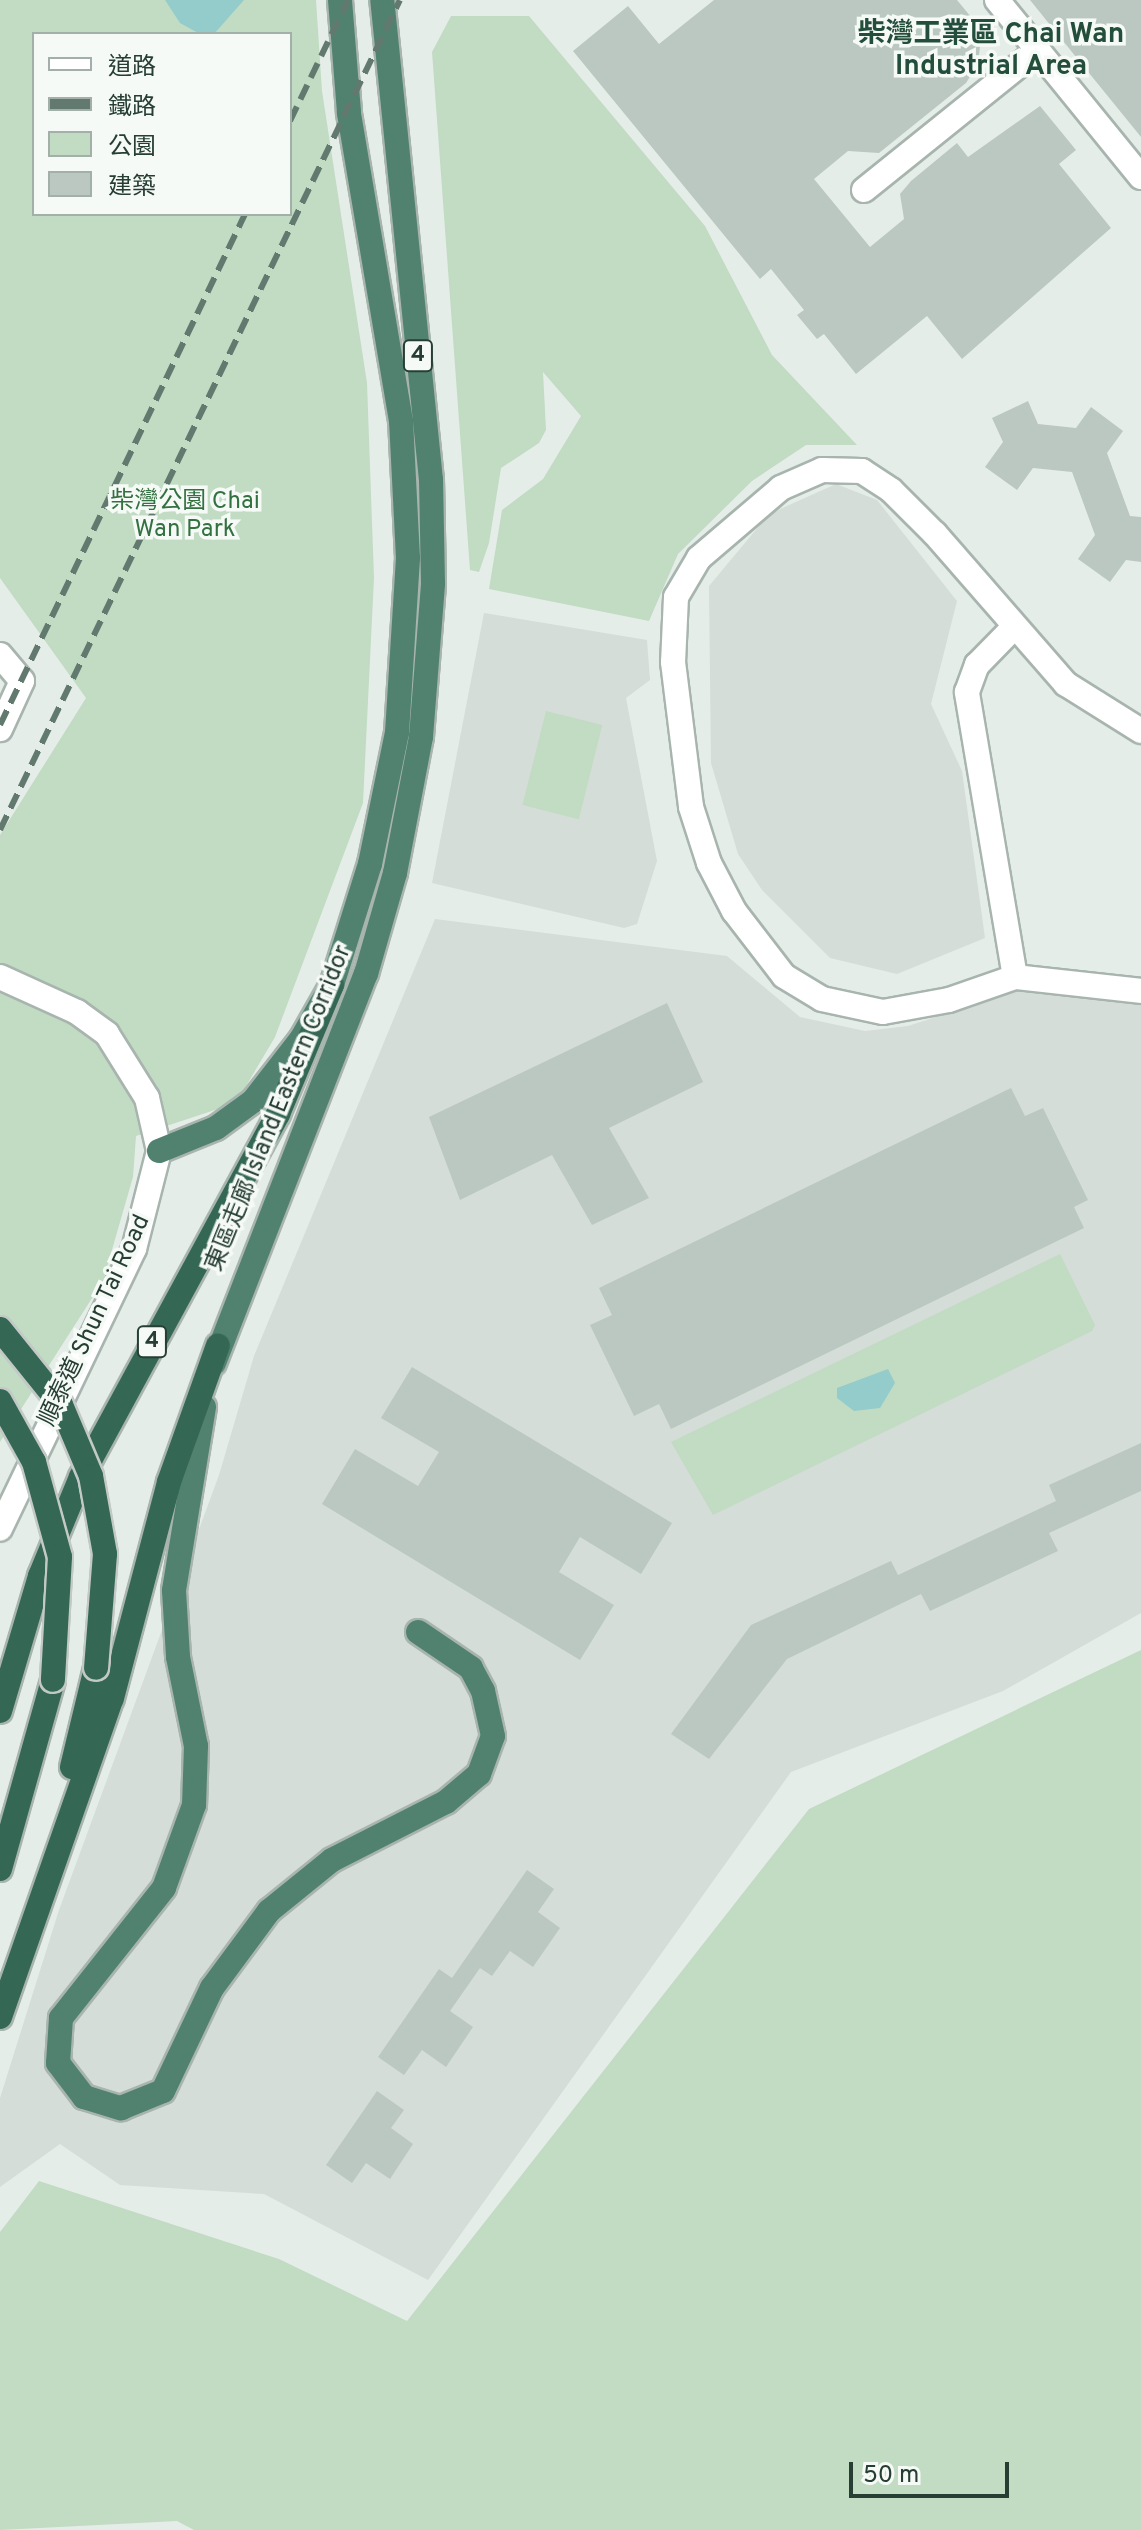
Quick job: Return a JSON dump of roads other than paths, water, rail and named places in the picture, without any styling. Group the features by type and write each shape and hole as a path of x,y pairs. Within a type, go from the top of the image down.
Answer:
{"highway":[{"name":"東區走廊 Island Eastern Corridor","path":"0,1711 40,1576 81,1477 278,1114 332,985 370,864 395,746 408,558 397,391 349,112 340,0"},
{"name":"東區走廊 Island Eastern Corridor","path":"0,2017 112,1698 169,1482 218,1345 366,974 395,873 421,737 433,583 431,480 382,0"},
{"path":"159,1151 216,1128 253,1101 302,1038 332,985"},
{"path":"0,1329 61,1405 91,1476 105,1567 96,1668 21,1950"},
{"path":"218,1345 191,1467 174,1591 178,1657 196,1746 194,1805 164,1888 57,2027 58,2063 84,2097 121,2108 163,2091 212,1988 269,1911 332,1860 446,1802 479,1774 493,1736 483,1691 471,1668 418,1632"},
{"path":"0,1401 34,1462 60,1557 53,1680 0,1869"}],"street":[{"path":"997,0 1141,177"},
{"path":"864,190 1038,50"},
{"path":"1141,731 1080,696 891,490 862,471 838,468 781,488 710,546 682,583 671,630 691,807 709,863 755,944 784,976 822,999 883,1012 949,1000 1015,977 1141,991"},
{"path":"1015,626 977,665 967,692 1015,977"},
{"path":"0,655 22,681 0,729"},
{"name":"順泰道 Shun Tai Road","path":"0,1529 134,1249 159,1151 147,1098 107,1034 4,976"}],"water":[{"path":"165,0 244,0 216,32 196,32 180,23"},
{"path":"888,1369 895,1383 880,1408 854,1411 837,1398 837,1388"}],"railway":[{"path":"292,117 348,0"},
{"path":"0,830 400,0"},
{"path":"0,725 244,216"}],"district":[{"name":"柴灣工業區 Chai Wan Industrial Area","path":"991,51"}],"park label":[{"name":"柴灣公園 Chai Wan Park","path":"185,517"}]}
